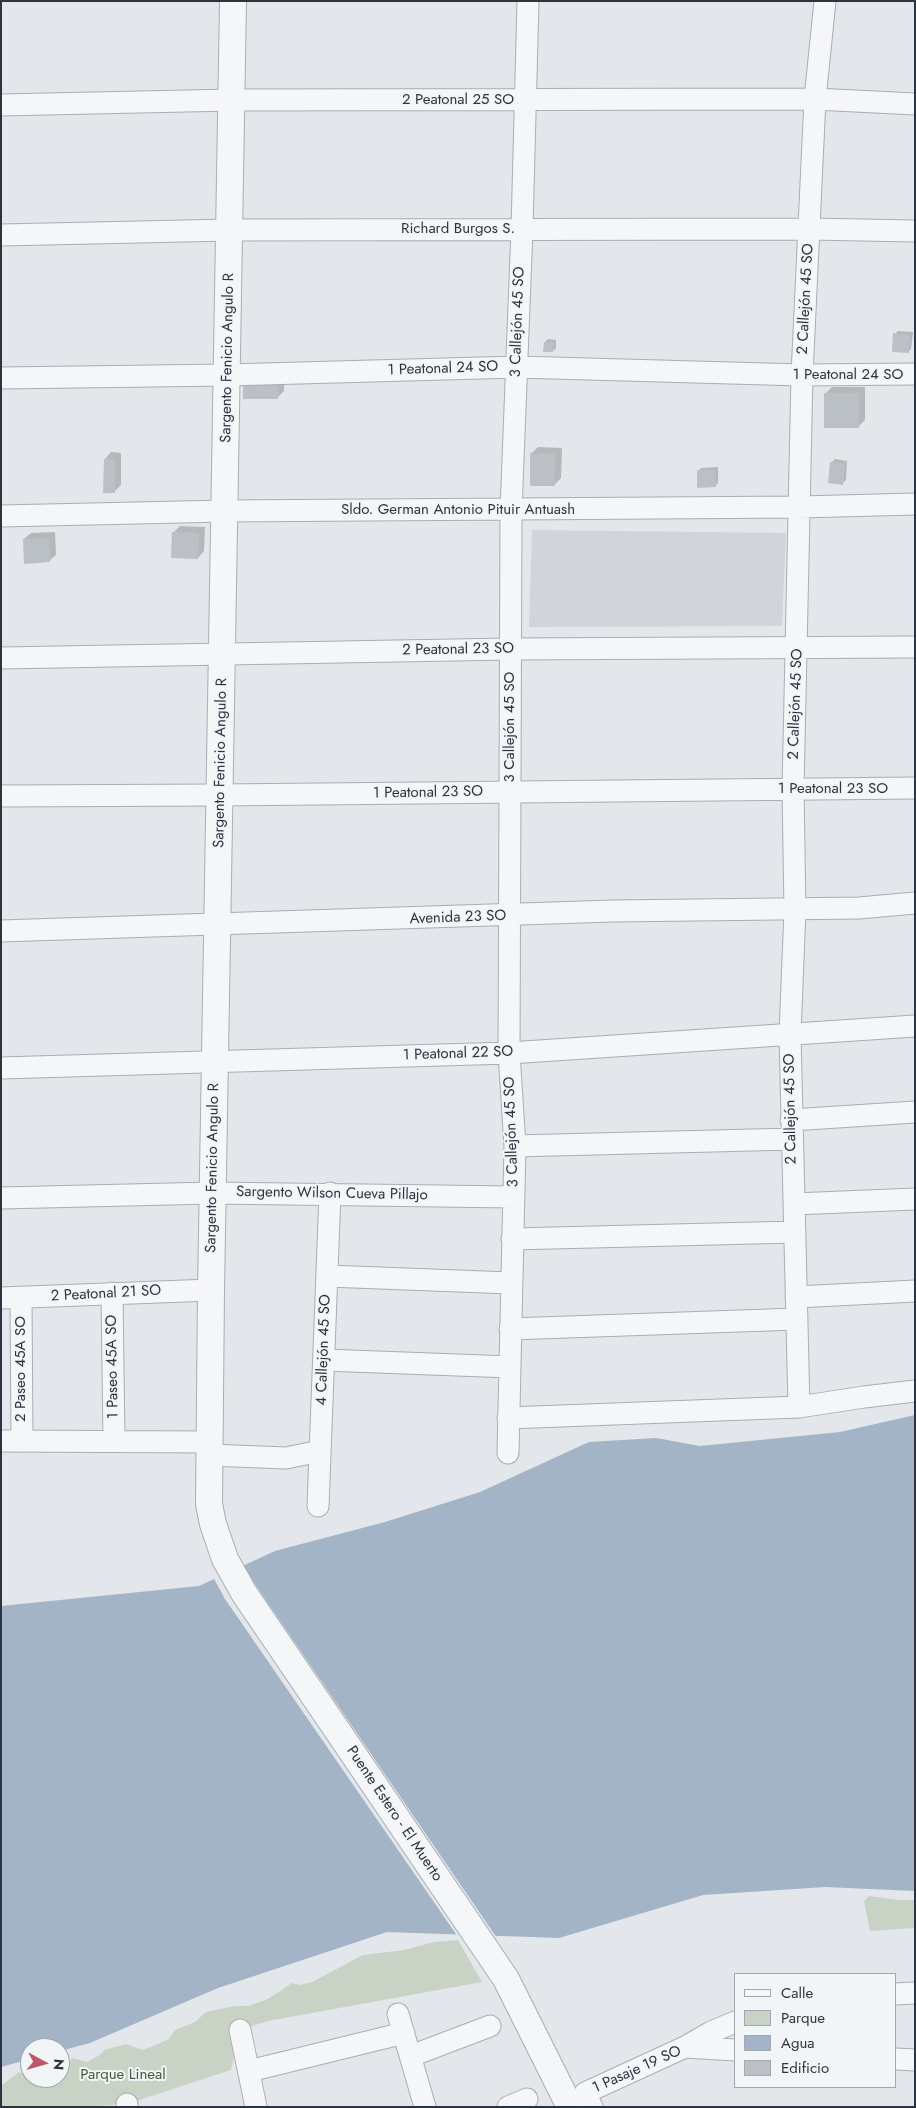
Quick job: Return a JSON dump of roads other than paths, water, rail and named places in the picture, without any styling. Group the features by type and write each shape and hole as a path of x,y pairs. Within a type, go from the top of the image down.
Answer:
{"street":[{"name":"Sargento Fenicio Angulo R","path":"213,1524 209,1504 211,1290 233,1"},
{"name":"3 Callejón 45 SO","path":"508,1453 515,1146 509,1052 511,511 522,229 528,1"},
{"name":"2 Callejón 45 SO","path":"799,1407 790,1034 794,910 793,789 798,646 802,375 815,99 825,1"},
{"name":"2 Peatonal 25 SO","path":"1,105 232,100 815,99 915,104"},
{"name":"Richard Burgos S.","path":"1,235 230,230 809,229 915,231"},
{"name":"1 Peatonal 24 SO","path":"1,378 227,375 516,367 802,375 915,374"},
{"name":"Sldo. German Antonio Pituir Antuash","path":"1,516 225,511 800,508 915,504"},
{"name":"2 Peatonal 23 SO","path":"1,658 510,649 798,646 915,647"},
{"name":"1 Peatonal 23 SO","path":"1,796 220,796 915,788"},
{"name":"Avenida 23 SO","path":"1,931 613,912 794,910 859,908 915,903"},
{"name":"1 Peatonal 22 SO","path":"1,1068 509,1052 915,1026"},
{"path":"515,1146 792,1129 915,1112"},
{"name":"Sargento Wilson Cueva Pillajo","path":"1,1198 213,1193 330,1193 513,1197"},
{"name":"4 Callejón 45 SO","path":"318,1506 330,1193"},
{"path":"794,1204 915,1199"},
{"path":"512,1238 796,1232"},
{"path":"326,1276 511,1283"},
{"name":"2 Peatonal 21 SO","path":"11,1298 211,1290"},
{"path":"796,1297 915,1291"},
{"name":"1 Paseo 45A SO","path":"112,1294 114,1441"},
{"name":"2 Paseo 45A SO","path":"11,1298 12,1440"},
{"path":"510,1329 797,1319"},
{"path":"324,1360 510,1367"},
{"path":"508,1418 799,1407 864,1396 915,1391"},
{"path":"12,1440 114,1441 209,1448 286,1458 320,1451"},
{"name":"Puente Estero - El Muerto","path":"213,1524 225,1559 244,1593 506,1979 570,2107"},
{"path":"896,1994 915,1993"},
{"path":"685,2047 711,2032 734,2022"},
{"path":"249,2071 401,2023 412,2056 425,2107"},
{"path":"412,2056 490,2026"},
{"path":"240,2030 256,2107"},
{"name":"1 Pasaje 19 SO","path":"592,2107 585,2093 685,2047 734,2050"},
{"path":"896,2059 915,2060"}],"water":[{"path":"915,1415 915,1891 825,1887 703,1895 559,1938 387,1932 218,1988 90,2043 70,2048 70,2038 20,2038 20,2062 1,2067 1,1606 199,1586 275,1551 385,1522 480,1492 589,1442 656,1438 700,1446 840,1432"}],"park label":[{"name":"Parque Lineal","path":"123,2075"}]}
